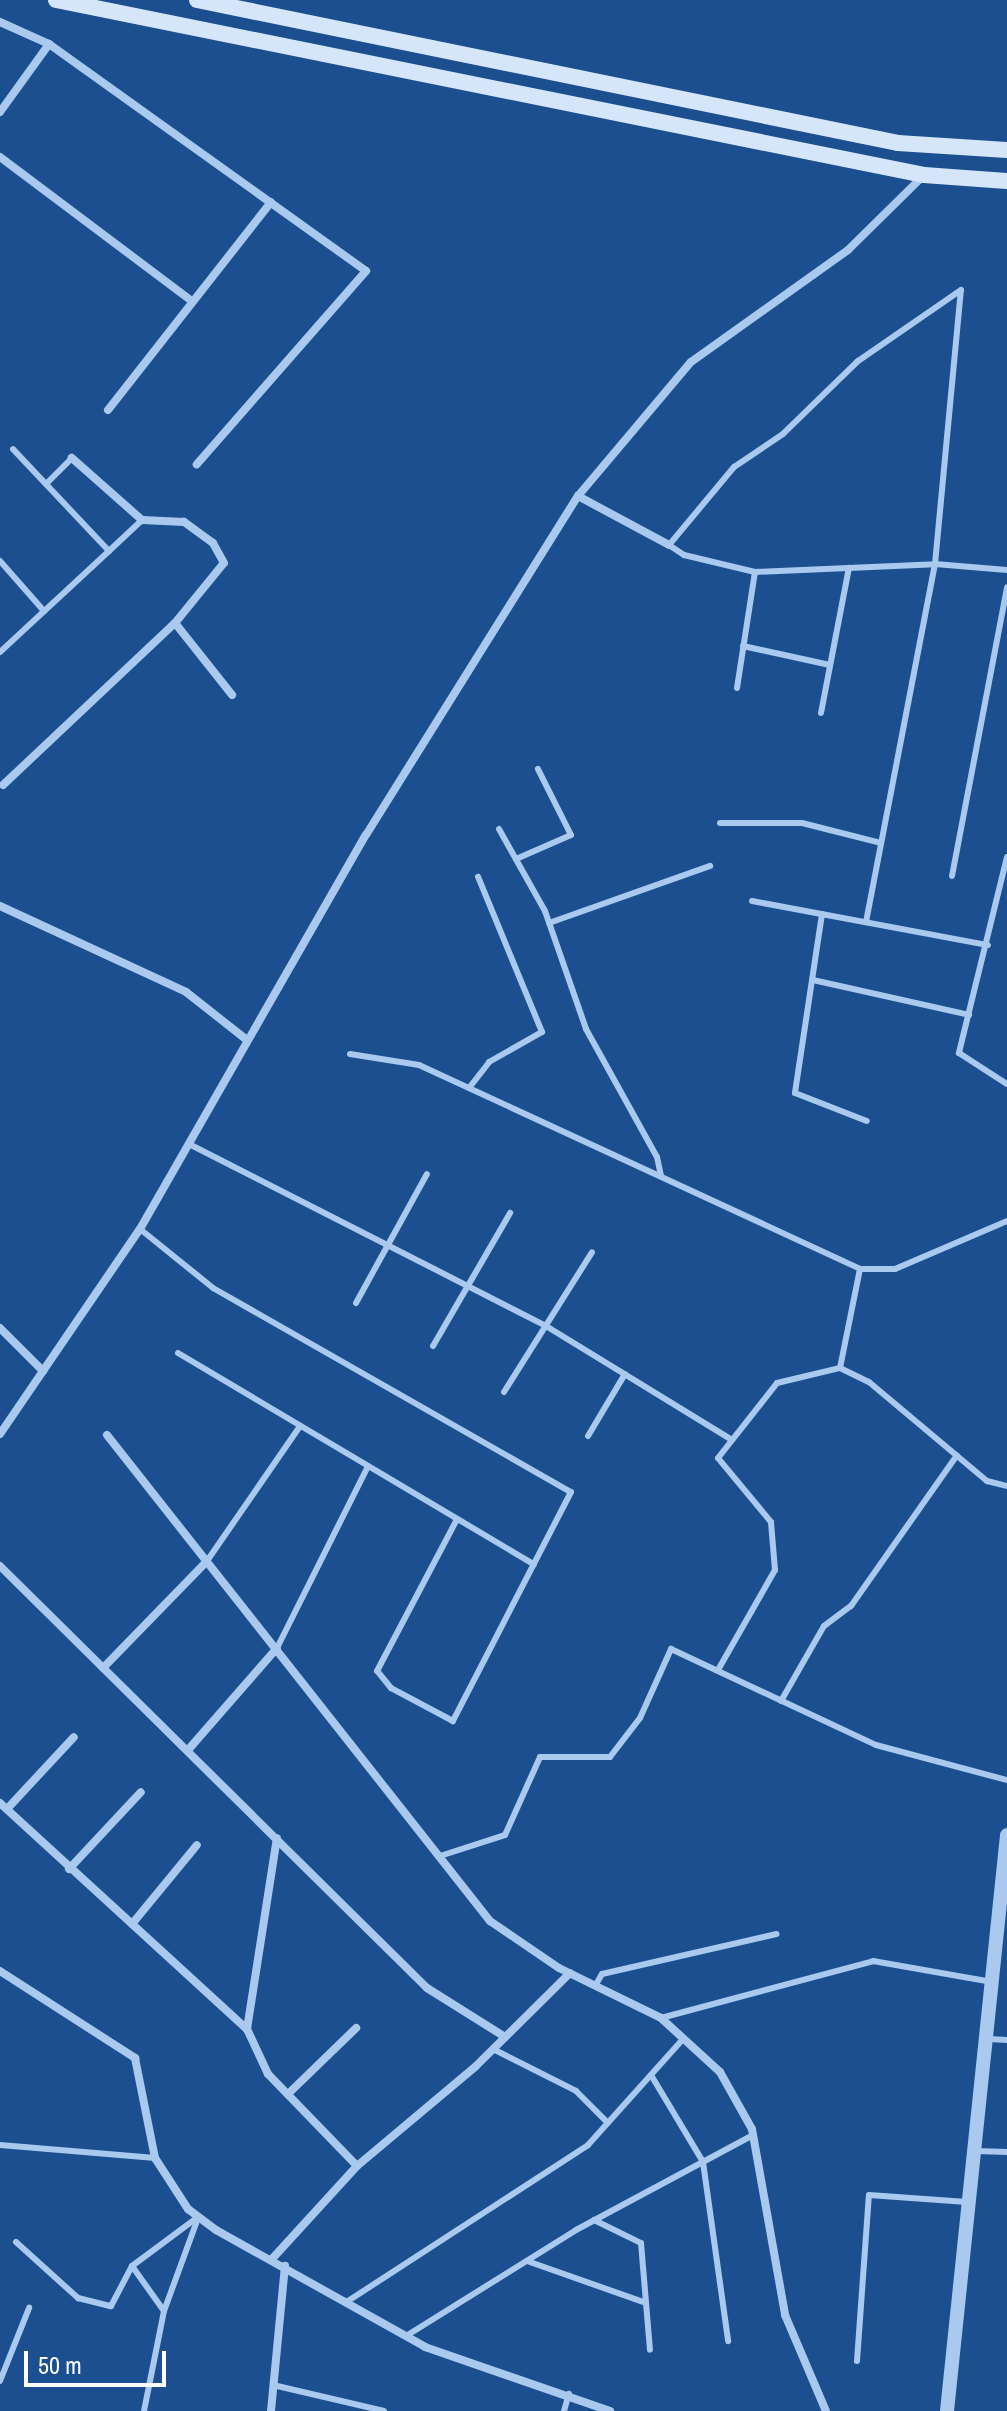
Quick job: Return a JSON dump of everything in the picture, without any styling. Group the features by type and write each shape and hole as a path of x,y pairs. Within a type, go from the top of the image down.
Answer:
{"main road":[{"path":"56,0 924,175 1003,181"},
{"path":"197,0 898,143 1007,150"}],"street":[{"path":"0,22 49,44 366,271 197,464"},
{"path":"0,112 49,44"},
{"path":"0,157 192,301"},
{"path":"0,1434 140,1229 247,1040 578,496 691,362 848,250 924,175"},
{"path":"108,410 271,202"},
{"path":"3,785 175,623 216,576 224,555 184,522 142,520 72,458"},
{"path":"578,496 669,545"},
{"path":"175,623 232,695"},
{"path":"0,906 186,992 247,1040"},
{"path":"0,1328 43,1371"},
{"path":"107,1435 490,1921 570,1973 661,2018 720,2072 753,2135 785,2315 826,2411"},
{"path":"103,1668 207,1561"},
{"path":"0,1566 427,1988 505,2037"},
{"path":"188,1750 277,1648"},
{"path":"74,1737 4,1806 69,1869 247,2029 268,2074 357,2166"},
{"path":"69,1869 141,1792"},
{"path":"947,2411 1007,1835"},
{"path":"247,2029 277,1838"},
{"path":"132,1924 197,1845"},
{"path":"0,1971 135,2058 155,2158 198,2217 406,2336 610,2411"},
{"path":"272,2259 357,2166 493,2049 570,1973"},
{"path":"288,2094 356,2028"},
{"path":"271,2411 285,2266"}],"lane":[{"path":"866,922 935,564 961,290 858,361 783,434 734,467 669,545 684,555 755,572 935,564 1007,570"},
{"path":"13,449 109,551"},
{"path":"46,484 72,458"},
{"path":"0,652 142,520"},
{"path":"0,561 44,611"},
{"path":"821,713 849,568"},
{"path":"737,688 755,572"},
{"path":"952,876 1007,587"},
{"path":"743,646 830,665"},
{"path":"516,859 571,835 538,769"},
{"path":"720,823 802,823 881,843"},
{"path":"499,829 549,923 586,1029 657,1157 661,1176"},
{"path":"1007,857 988,945 959,1053 1007,1084"},
{"path":"549,923 710,866"},
{"path":"469,1088 489,1062 542,1032 478,877"},
{"path":"752,901 988,945"},
{"path":"822,914 795,1093 867,1121"},
{"path":"813,980 969,1015"},
{"path":"350,1054 419,1065 860,1269 895,1269 1007,1221"},
{"path":"189,1144 546,1326 732,1440"},
{"path":"356,1303 427,1174"},
{"path":"433,1346 510,1213"},
{"path":"140,1229 213,1288 571,1492 453,1721 391,1688 377,1671 457,1519"},
{"path":"504,1392 592,1252"},
{"path":"840,1368 860,1269"},
{"path":"178,1353 534,1564"},
{"path":"718,1670 775,1570 771,1522 718,1458 777,1383 840,1368 869,1382 987,1481 1007,1486"},
{"path":"588,1436 625,1374"},
{"path":"207,1561 300,1426"},
{"path":"781,1701 824,1626 851,1606 957,1455"},
{"path":"277,1648 368,1466"},
{"path":"440,1856 505,1835 540,1757 610,1757 640,1718 671,1649 876,1745 1007,1780"},
{"path":"595,1986 602,1974 776,1934"},
{"path":"661,2018 873,1961 993,1982"},
{"path":"348,2301 588,2145 683,2039"},
{"path":"988,2039 1007,2040"},
{"path":"493,2049 576,2091 608,2123"},
{"path":"651,2075 703,2162 728,2341"},
{"path":"406,2336 594,2220 753,2135"},
{"path":"0,2145 155,2158"},
{"path":"976,2151 1007,2152"},
{"path":"857,2361 869,2195 970,2202"},
{"path":"16,2242 78,2298 111,2306 132,2266 198,2217"},
{"path":"144,2411 164,2311 198,2217"},
{"path":"594,2220 641,2243 650,2350"},
{"path":"527,2261 646,2303"},
{"path":"132,2266 164,2311"},
{"path":"0,2381 29,2308"},
{"path":"273,2385 384,2411"},
{"path":"564,2411 569,2394"}]}
